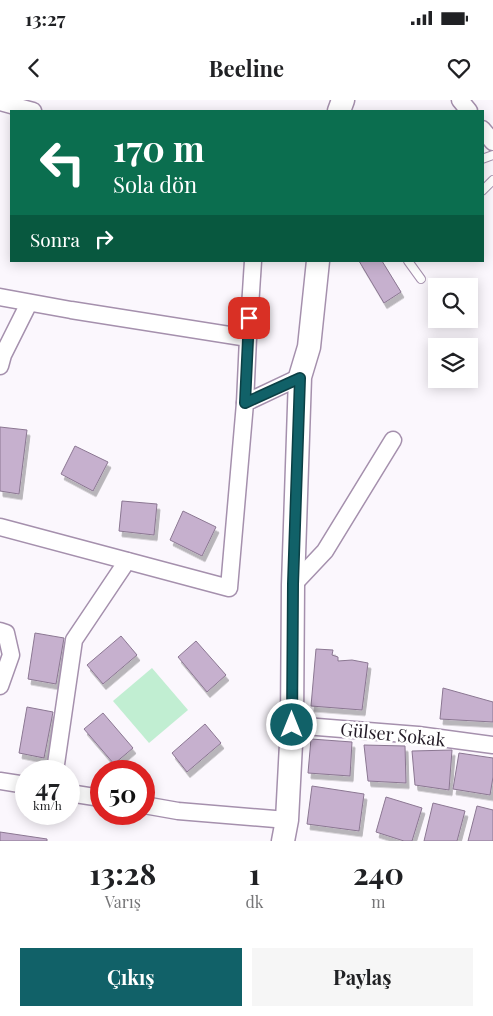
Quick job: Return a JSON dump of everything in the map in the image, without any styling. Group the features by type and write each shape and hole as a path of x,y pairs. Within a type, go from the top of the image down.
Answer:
{"main road":[{"path":"285,830 292,725 293,584 300,378 309,347 318,262"}],"street":[{"path":"460,100 468,110"},
{"path":"0,102 29,110"},
{"path":"484,131 493,142"},
{"path":"0,527 229,588 245,403 252,262"},
{"path":"0,297 248,338"},
{"path":"0,366 3,355 29,302"},
{"path":"245,403 300,378"},
{"path":"293,584 325,551 394,440"},
{"path":"57,760 74,640 127,561"},
{"path":"0,630 6,633 11,655 0,686"},
{"name":"Gülser Sokak","path":"292,725 418,735 493,745"},
{"path":"0,781 15,783"},
{"path":"155,808 285,830"}],"lane":[{"path":"484,189 493,180"},
{"path":"409,262 421,279"}],"green space":[{"path":"152,668 188,710 149,743 113,701"}],"building":[{"path":"360,262 383,262 401,292 384,303"},
{"path":"0,427 27,430 19,494 0,491"},
{"path":"75,446 108,462 93,491 61,474"},
{"path":"122,501 157,504 154,535 119,531"},
{"path":"183,511 216,527 202,556 170,540"},
{"path":"35,633 64,638 56,684 28,679"},
{"path":"121,636 137,655 103,684 87,665"},
{"path":"196,641 226,675 207,692 178,657"},
{"path":"316,649 333,650 332,655 338,657 338,661 352,660 368,663 362,710 311,706"},
{"path":"443,688 493,702 493,722 440,719"},
{"path":"27,707 53,712 44,758 19,753"},
{"path":"103,713 133,748 119,760 111,760 84,729"},
{"path":"205,724 221,743 187,772 172,753"},
{"path":"311,739 352,742 350,776 308,773"},
{"path":"364,745 405,746 406,783 368,781"},
{"path":"452,750 449,790 415,785 412,751"},
{"path":"459,753 493,758 493,777 490,795 453,789"},
{"path":"312,786 364,794 359,831 307,824"},
{"path":"386,797 422,808 412,841 404,841 376,832"},
{"path":"433,803 465,811 457,841 424,841"},
{"path":"477,806 493,810 493,841 468,841"},
{"path":"0,832 47,839 47,841 0,841"}],"route":[{"path":"249,318 245,403 300,378 293,584 292,725"}]}
